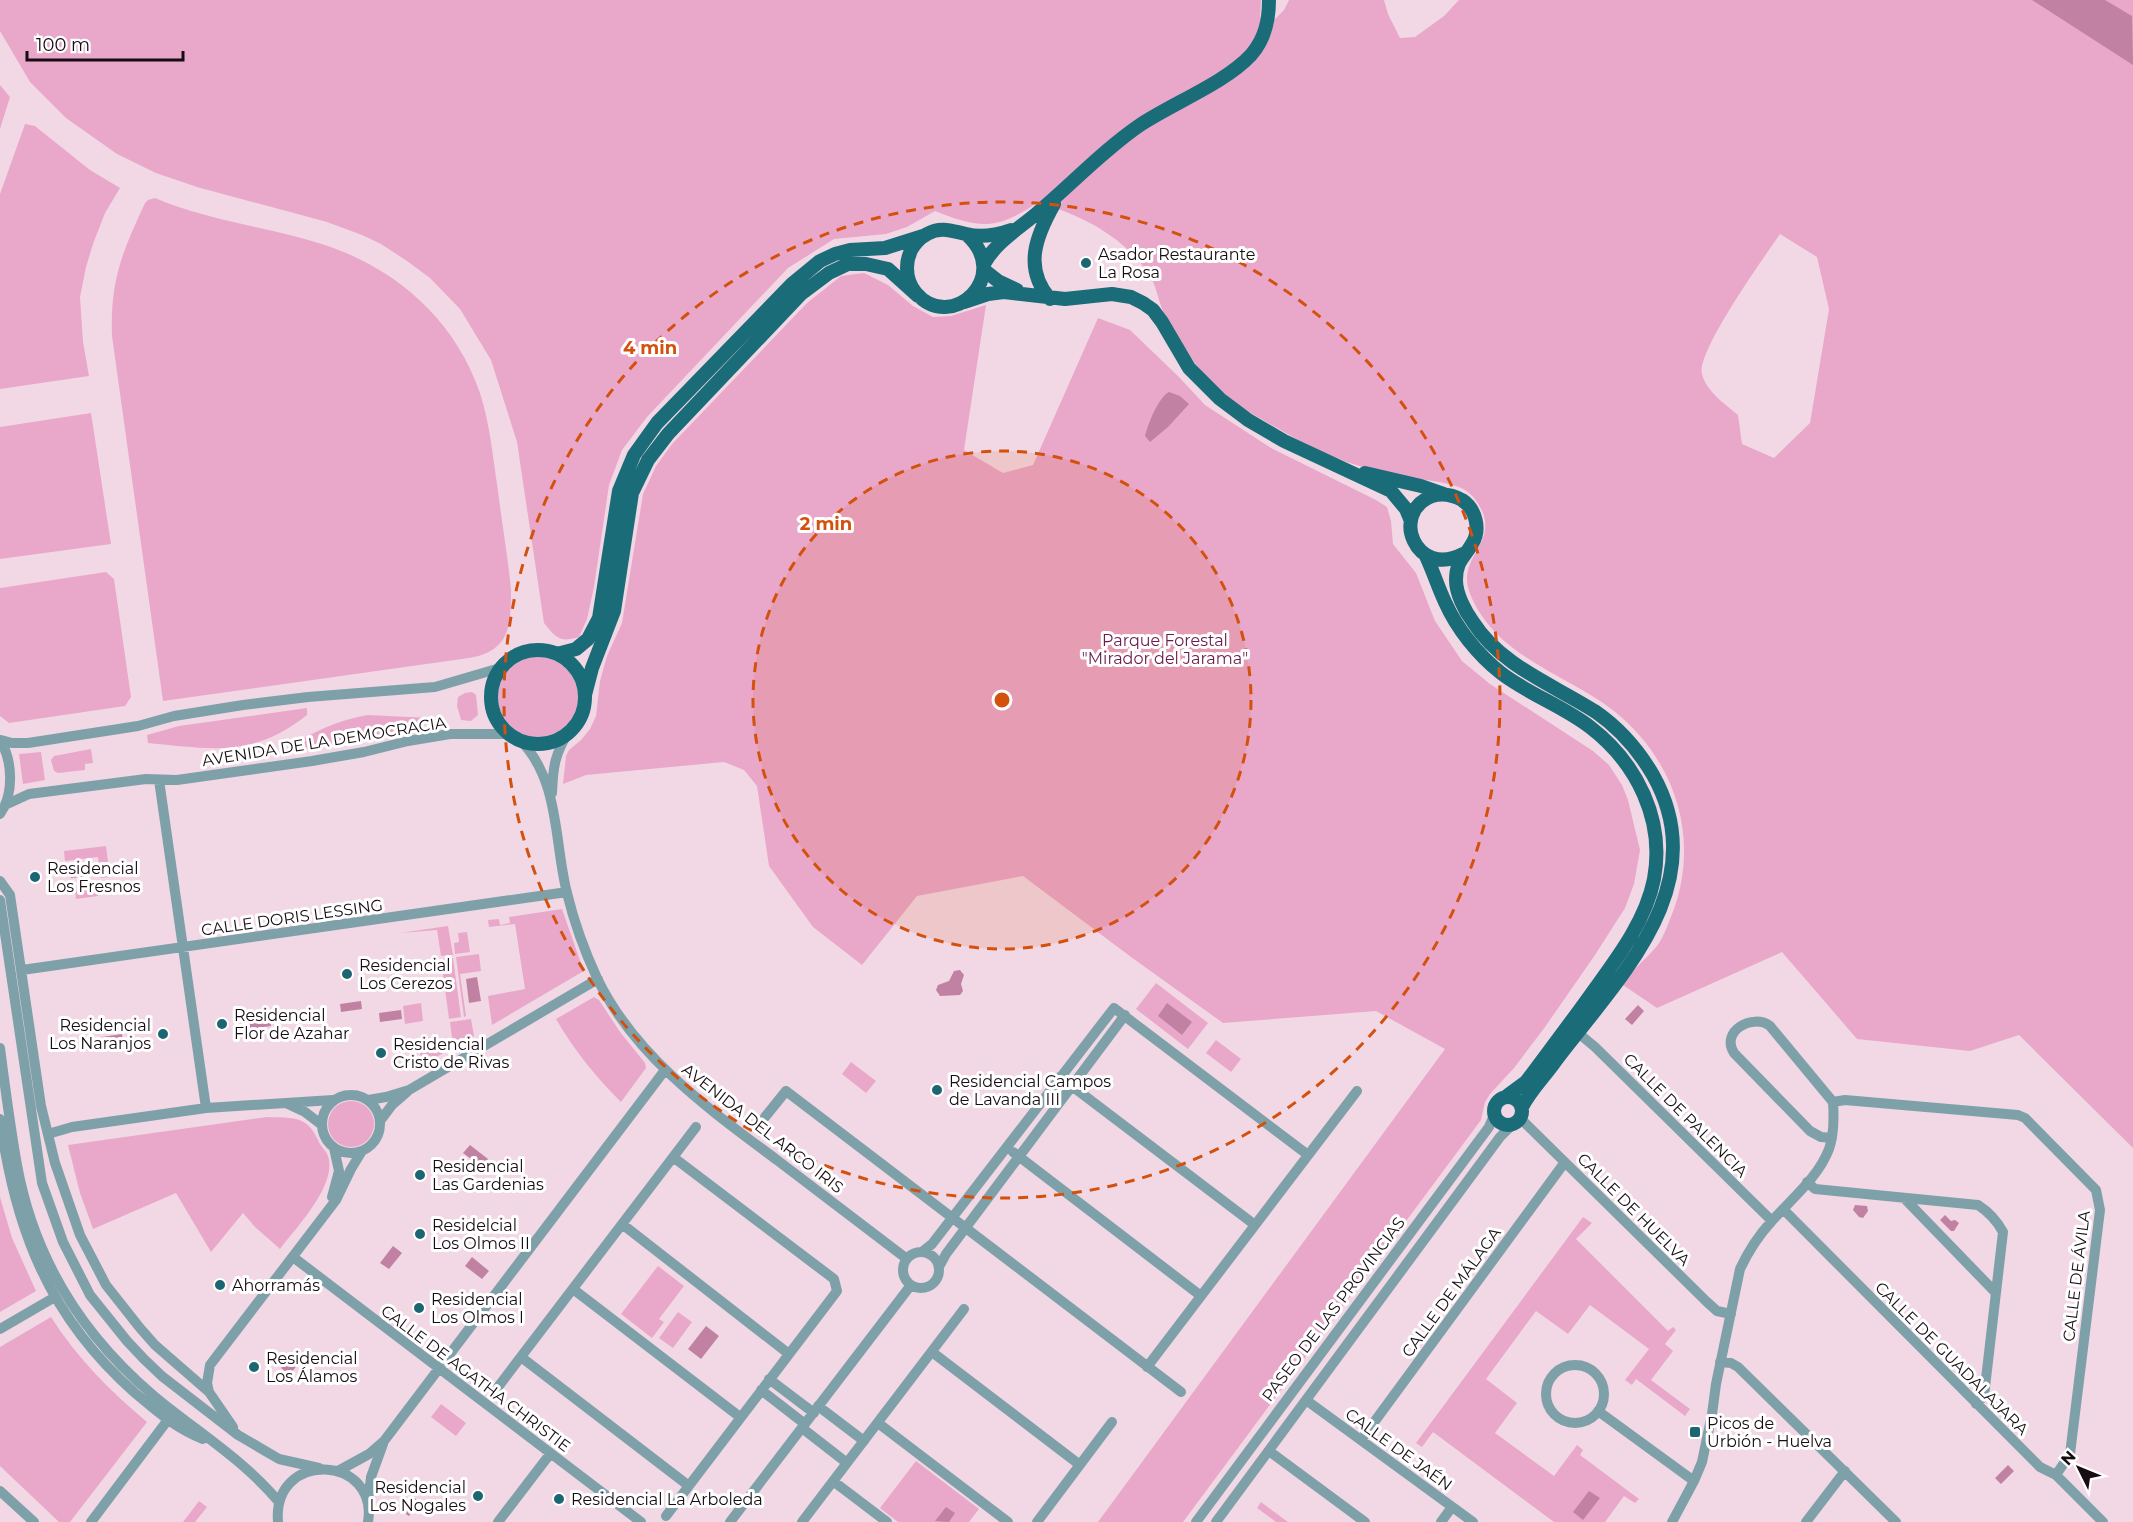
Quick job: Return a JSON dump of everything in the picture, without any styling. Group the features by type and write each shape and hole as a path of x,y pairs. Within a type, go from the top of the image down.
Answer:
{"main road":[{"path":"964,302 978,288 984,267 994,249 1093,161 1139,126 1220,79 1243,62 1259,44 1265,33 1269,18 1269,0"},
{"path":"1050,299 1037,278 1034,250 1042,226 1054,203 1066,187"},
{"path":"557,654 576,650 588,639 599,618 619,491 634,455 657,423 806,271 835,254 850,250 897,245 937,230 947,229 966,234 990,236 1024,224"},
{"path":"966,234 975,242 981,253 984,267 999,281 1024,294"},
{"path":"918,296 912,288 907,269 910,251 922,236"},
{"path":"585,695 577,670 568,660 557,654 538,650 523,651 500,668 493,681 490,696 492,710 499,723 514,737 532,743 545,743 558,739 578,721 583,708 592,668 614,611 632,493 648,460 668,434 801,294 829,273 848,264 866,264 888,269 926,302 945,307 995,293 1024,294 1050,299 1112,294 1131,297 1154,310 1189,368 1220,399 1248,420 1284,441 1391,491 1403,504 1411,521"},
{"path":"1341,468 1421,486 1455,496 1465,502 1472,510 1476,521 1477,532 1473,543 1455,559 1445,561 1426,556"},
{"path":"1444,494 1432,496 1415,510 1410,531 1413,540 1426,556 1445,603 1461,630 1480,654 1502,674 1590,727 1624,759 1646,797 1651,811 1656,843 1654,880 1642,913 1621,952 1526,1082 1497,1101 1494,1115 1502,1124 1518,1116 1516,1099 1507,1096"},
{"name":"PASEO DE LAS PROVINCIAS","path":"1463,554 1458,566 1456,582 1460,597 1473,622 1492,645 1511,662 1597,713 1617,729 1636,750 1653,774 1666,804 1672,843 1669,886 1660,911 1633,961 1577,1032 1518,1116"}],"street":[{"path":"0,740 28,743 138,726 174,716 243,705 308,697 435,687 500,668"},
{"name":"AVENIDA DEL ARCO IRIS","path":"552,802 555,760 569,731"},
{"name":"AVENIDA DE LA DEMOCRACIA","path":"2,810 29,794 146,780 177,780 312,761 450,734 514,737"},
{"name":"AVENIDA DEL ARCO IRIS","path":"514,737 531,751 542,770 552,802 567,892 579,931 598,979 622,1018 665,1070 724,1120 907,1259"},
{"path":"0,740 7,757 10,784 10,792 2,810"},
{"path":"159,780 206,1108"},
{"path":"0,881 10,895 41,1106 68,1204 91,1258 106,1285 155,1345 209,1392 238,1435"},
{"name":"CALLE DORIS LESSING","path":"22,970 567,892"},
{"path":"0,900 42,1183 63,1242 90,1295 127,1341 163,1377 238,1435 279,1459 338,1471 354,1480 368,1502"},
{"path":"380,1121 392,1105 409,1090 598,979"},
{"path":"922,1252 932,1244 1112,1009 1125,1015 1308,1155"},
{"path":"939,1267 933,1257 917,1252 904,1264 904,1276 916,1288 928,1287 937,1279 939,1267 946,1254 1125,1015"},
{"path":"1672,1522 1702,1462 1740,1269 1752,1246 1808,1182 1825,1158 1832,1138 1833,1102 1770,1026 1760,1020 1743,1024 1732,1035 1731,1047 1810,1131 1821,1137 1832,1138"},
{"name":"CALLE DE PALENCIA","path":"1577,1032 1772,1221"},
{"path":"0,1048 17,1167 25,1197 47,1262 72,1307 113,1357 154,1395 250,1471 279,1502"},
{"path":"24,1065 37,1078"},
{"path":"338,1471 369,1454 384,1441 665,1070"},
{"path":"1060,1077 1255,1225"},
{"path":"48,1134 72,1127 206,1108 285,1102 320,1103 351,1094 368,1100 409,1090"},
{"name":"AVENIDA DEL ARCO IRIS","path":"765,1117 786,1091 1181,1392"},
{"path":"1147,1367 1357,1091"},
{"path":"333,1100 324,1111 322,1125 328,1142 334,1148 348,1153 362,1151"},
{"path":"187,1371 204,1369 210,1365 336,1200 351,1168 362,1151 372,1144 379,1133 380,1121 376,1109 368,1100"},
{"name":"CALLE DE ÁVILA","path":"1833,1102 1845,1100 2018,1115 2025,1118 2096,1190 2100,1210 2070,1454 2056,1475"},
{"path":"285,1102 305,1112 322,1125"},
{"name":"PASEO DE LAS PROVINCIAS","path":"1196,1522 1489,1127 1494,1115"},
{"name":"CALLE DE HUELVA","path":"1518,1116 1707,1302 1717,1311 1731,1314"},
{"name":"PASEO DE LAS PROVINCIAS","path":"1216,1522 1487,1154 1518,1116"},
{"path":"0,1119 1,1137 20,1219 36,1259 56,1297 92,1348 113,1373 167,1421 195,1436 215,1443"},
{"path":"498,1388 696,1127"},
{"path":"1006,1147 1201,1296"},
{"path":"329,1208 339,1171 334,1148"},
{"path":"666,1516 837,1291 834,1279 673,1156"},
{"name":"CALLE DE MÁLAGA","path":"1361,1440 1565,1162"},
{"path":"1808,1182 1815,1189 1978,1205 1988,1212 2003,1232 1984,1396 1976,1404"},
{"path":"11,1187 25,1197"},
{"path":"1904,1198 1996,1293"},
{"name":"CALLE DE GUADALAJARA","path":"1783,1209 2040,1467 2056,1475 2103,1522"},
{"path":"622,1224 789,1354"},
{"path":"36,1259 39,1242"},
{"name":"CALLE DE AGATHA CHRISTIE","path":"293,1257 641,1522"},
{"path":"730,1522 911,1285"},
{"path":"573,1289 740,1417"},
{"path":"0,1329 56,1297"},
{"path":"802,1522 964,1309"},
{"path":"932,1352 1080,1465"},
{"path":"521,1357 689,1486"},
{"path":"1720,1362 1731,1363 1738,1367 1896,1522"},
{"path":"1572,1364 1581,1365 1598,1375 1604,1393 1603,1402 1598,1411 1591,1418 1582,1422 1563,1421 1555,1416 1549,1408 1545,1389 1554,1372 1572,1364"},
{"path":"209,1392 207,1383 210,1365"},
{"path":"769,1379 864,1440"},
{"path":"761,1390 847,1463"},
{"name":"CALLE DE JAÉN","path":"1306,1400 1473,1522"},
{"path":"1598,1411 1694,1481"},
{"path":"90,1522 167,1421"},
{"path":"878,1422 1008,1522"},
{"path":"1037,1522 1112,1422"},
{"path":"370,1520 368,1502 371,1477 384,1441"},
{"path":"1269,1451 1365,1522"},
{"path":"498,1522 550,1454"},
{"path":"278,1522 279,1502 284,1490 294,1479 319,1468"},
{"path":"1806,1522 1845,1471"},
{"path":"833,1481 887,1522"},
{"path":"0,1491 34,1522"},
{"path":"1441,1522 1452,1507"}],"green space":[{"path":"0,0 1261,0 1260,18 1275,19 1284,10 1289,0 1384,0 1400,38 1415,37 1444,16 1459,0 2133,0 2133,1148 2019,1035 1970,1051 1857,1039 1782,952 1657,1008 1620,983 1660,942 1674,909 1681,881 1684,854 1682,826 1676,800 1666,775 1635,730 1598,699 1526,658 1495,632 1482,616 1467,584 1468,570 1485,532 1483,513 1476,500 1459,487 1347,462 1304,443 1237,405 1212,383 1184,349 1163,311 1153,282 1141,264 1116,240 1086,221 1070,213 1037,203 1010,218 988,224 964,221 935,211 907,227 886,234 834,239 788,268 647,417 622,450 609,485 587,619 579,637 563,639 555,636 544,623 517,442 491,360 460,309 430,278 381,244 362,235 327,222 197,187 156,173 117,154 66,118 30,82 0,31","holes":["1780,234 1817,257 1829,309 1810,423 1774,458 1742,444 1738,415 1707,386 1702,374 1703,363 1733,304"]},
{"path":"0,85 10,97 0,129"},
{"path":"25,124 35,126 90,170 120,188 105,213 93,244 80,297 83,342 89,376 0,389 0,194"},
{"path":"155,198 196,213 304,239 351,255 399,283 439,320 469,367 480,393 491,441 511,590 509,625 500,643 493,649 483,655 469,658 163,701 112,336 113,299 119,267 145,203"},
{"name":"Parque Forestal \"Mirador del Jarama\"","path":"864,273 888,285 913,306 933,317 951,316 986,305 964,450 1003,473 1033,465 1098,318 1130,330 1205,405 1271,448 1387,507 1393,544 1416,573 1435,621 1462,661 1490,684 1593,751 1609,765 1622,785 1628,800 1640,850 1634,884 1625,908 1545,1027 1514,1068 1490,1094 1485,1102 1481,1120 1183,1522 1098,1522 1445,1049 1376,1011 1223,1023 1023,876 917,896 862,965 813,927 769,866 757,786 744,770 724,762 586,775 563,784 566,756 590,729 596,716 600,681 607,656 622,623 643,494 656,466 672,444 807,303 841,276"},
{"path":"91,413 111,544 0,559 0,427"},
{"path":"106,572 114,579 131,697 125,706 9,723 0,716 0,588"},
{"path":"538,657 553,660 566,669 575,682 578,697 575,712 566,725 553,734 538,737 523,734 510,725 501,712 498,697 501,682 510,669 523,660"},
{"path":"472,692 476,695 478,715 471,721 461,720 457,706 458,697"},
{"path":"307,708 307,715 287,729 250,744 212,748 148,743 147,735 179,726"},
{"path":"368,715 430,718 430,723 355,741 284,753 284,750 324,728"},
{"path":"91,749 93,763 85,764 85,770 58,773 54,771 51,760 54,756"},
{"path":"41,752 45,780 23,784 19,754"},
{"path":"106,846 110,877 101,878 98,857 65,861 64,851"},
{"path":"96,884 98,896 76,899 75,888"},
{"path":"562,909 583,969 582,972 492,1025 488,996 525,989 515,924 489,927 488,920 499,919 500,925 510,923 509,917"},
{"path":"448,926 453,955 441,956 437,930 400,933"},
{"path":"467,932 470,952 455,954 454,943 459,942 458,933"},
{"path":"479,954 481,971 460,974 466,1016 464,1017 456,957"},
{"path":"453,958 461,1017 449,1019 441,959"},
{"path":"1156,983 1208,1023 1188,1049 1136,1009"},
{"path":"594,997 599,1000 620,1032 645,1063 646,1068 621,1102 586,1062 556,1019"},
{"path":"421,1003 423,1021 405,1024 403,1006"},
{"path":"471,1019 474,1036 422,1065 418,1039 425,1038 427,1052 439,1051 439,1047 453,1045 450,1022"},
{"path":"1216,1040 1241,1059 1231,1072 1206,1053"},
{"path":"851,1062 876,1081 866,1093 842,1074"},
{"path":"351,1101 367,1108 374,1124 367,1140 351,1147 335,1140 328,1124 335,1108"},
{"path":"267,1117 291,1118 304,1122 314,1132 329,1160 326,1183 320,1195 280,1249 243,1213 211,1252 176,1193 93,1229 80,1193 68,1145"},
{"path":"0,1197 12,1238 36,1291 0,1312"},
{"path":"1583,1217 1592,1223 1576,1239 1668,1331 1673,1327 1676,1330 1665,1344 1673,1351 1651,1380 1690,1409 1685,1416 1636,1379 1632,1385 1625,1380 1649,1349 1590,1305 1568,1334 1536,1311 1486,1379 1517,1403 1495,1433 1554,1476 1577,1445 1583,1450 1580,1455 1639,1499 1635,1503 1624,1496 1605,1522 1554,1522 1433,1432 1422,1447 1416,1443"},
{"path":"658,1266 684,1286 659,1319 664,1322 652,1338 621,1314"},
{"path":"678,1312 692,1322 673,1348 659,1338"},
{"path":"51,1317 95,1373 147,1422 70,1522 59,1522 0,1466 0,1347"},
{"path":"441,1404 466,1423 456,1436 431,1417"},
{"path":"916,1461 979,1509 969,1522 898,1522 880,1508"},
{"path":"199,1501 207,1507 195,1522 183,1522"},
{"path":"1261,1502 1288,1522 1276,1522 1257,1508"}],"shaded area":[{"path":"2032,0 2105,0 2132,16 2133,65"},
{"path":"1169,392 1180,396 1189,404 1168,427 1150,442 1145,436 1148,425 1157,405"},
{"path":"93,862 95,875 71,878 69,866"},
{"path":"960,970 964,975 961,984 963,991 960,995 940,996 936,990 938,985 949,981 954,971"},
{"path":"477,977 481,1001 469,1003 466,979"},
{"path":"361,1001 362,1009 341,1012 340,1004"},
{"path":"1167,1003 1192,1022 1182,1035 1158,1016"},
{"path":"1638,1005 1644,1011 1632,1025 1625,1019"},
{"path":"401,1010 402,1019 380,1022 379,1013"},
{"path":"270,1016 271,1026 248,1029 247,1019"},
{"path":"122,1034 123,1043 103,1046 102,1037"},
{"path":"470,1145 488,1159 482,1167 463,1153"},
{"path":"1855,1205 1867,1206 1868,1211 1863,1218 1853,1210"},
{"path":"1945,1215 1951,1221 1955,1220 1959,1223 1954,1231 1951,1231 1940,1220"},
{"path":"393,1246 402,1253 389,1269 380,1263"},
{"path":"472,1257 489,1271 482,1279 465,1266"},
{"path":"706,1326 719,1336 701,1359 688,1349"},
{"path":"294,1352 302,1358 290,1375 281,1368"},
{"path":"2008,1465 2014,1471 2001,1484 1995,1478"},
{"path":"1589,1491 1600,1498 1583,1520 1573,1512"},
{"path":"412,1496 420,1502 409,1516 401,1511"},
{"path":"946,1507 955,1513 949,1522 935,1521"}],"place":[{"name":"Asador Restaurante La Rosa","path":"1086,263"},
{"name":"Residencial Los Fresnos","path":"35,877"},
{"name":"Residencial Los Cerezos","path":"347,974"},
{"name":"Residencial Flor de Azahar","path":"222,1024"},
{"name":"Residencial Los Naranjos","path":"163,1034"},
{"name":"Residencial Cristo de Rivas","path":"381,1053"},
{"name":"Residencial Campos de Lavanda III","path":"937,1090"},
{"name":"Residencial Las Gardenias","path":"420,1175"},
{"name":"Residelcial Los Olmos II","path":"420,1234"},
{"name":"Ahorramás","path":"220,1285"},
{"name":"Residencial Los Olmos I","path":"419,1308"},
{"name":"Residencial Los Álamos","path":"254,1367"},
{"name":"Picos de Urbión - Huelva","path":"1695,1432"},
{"name":"Residencial Los Nogales","path":"478,1496"},
{"name":"Residencial La Arboleda","path":"559,1499"}]}
